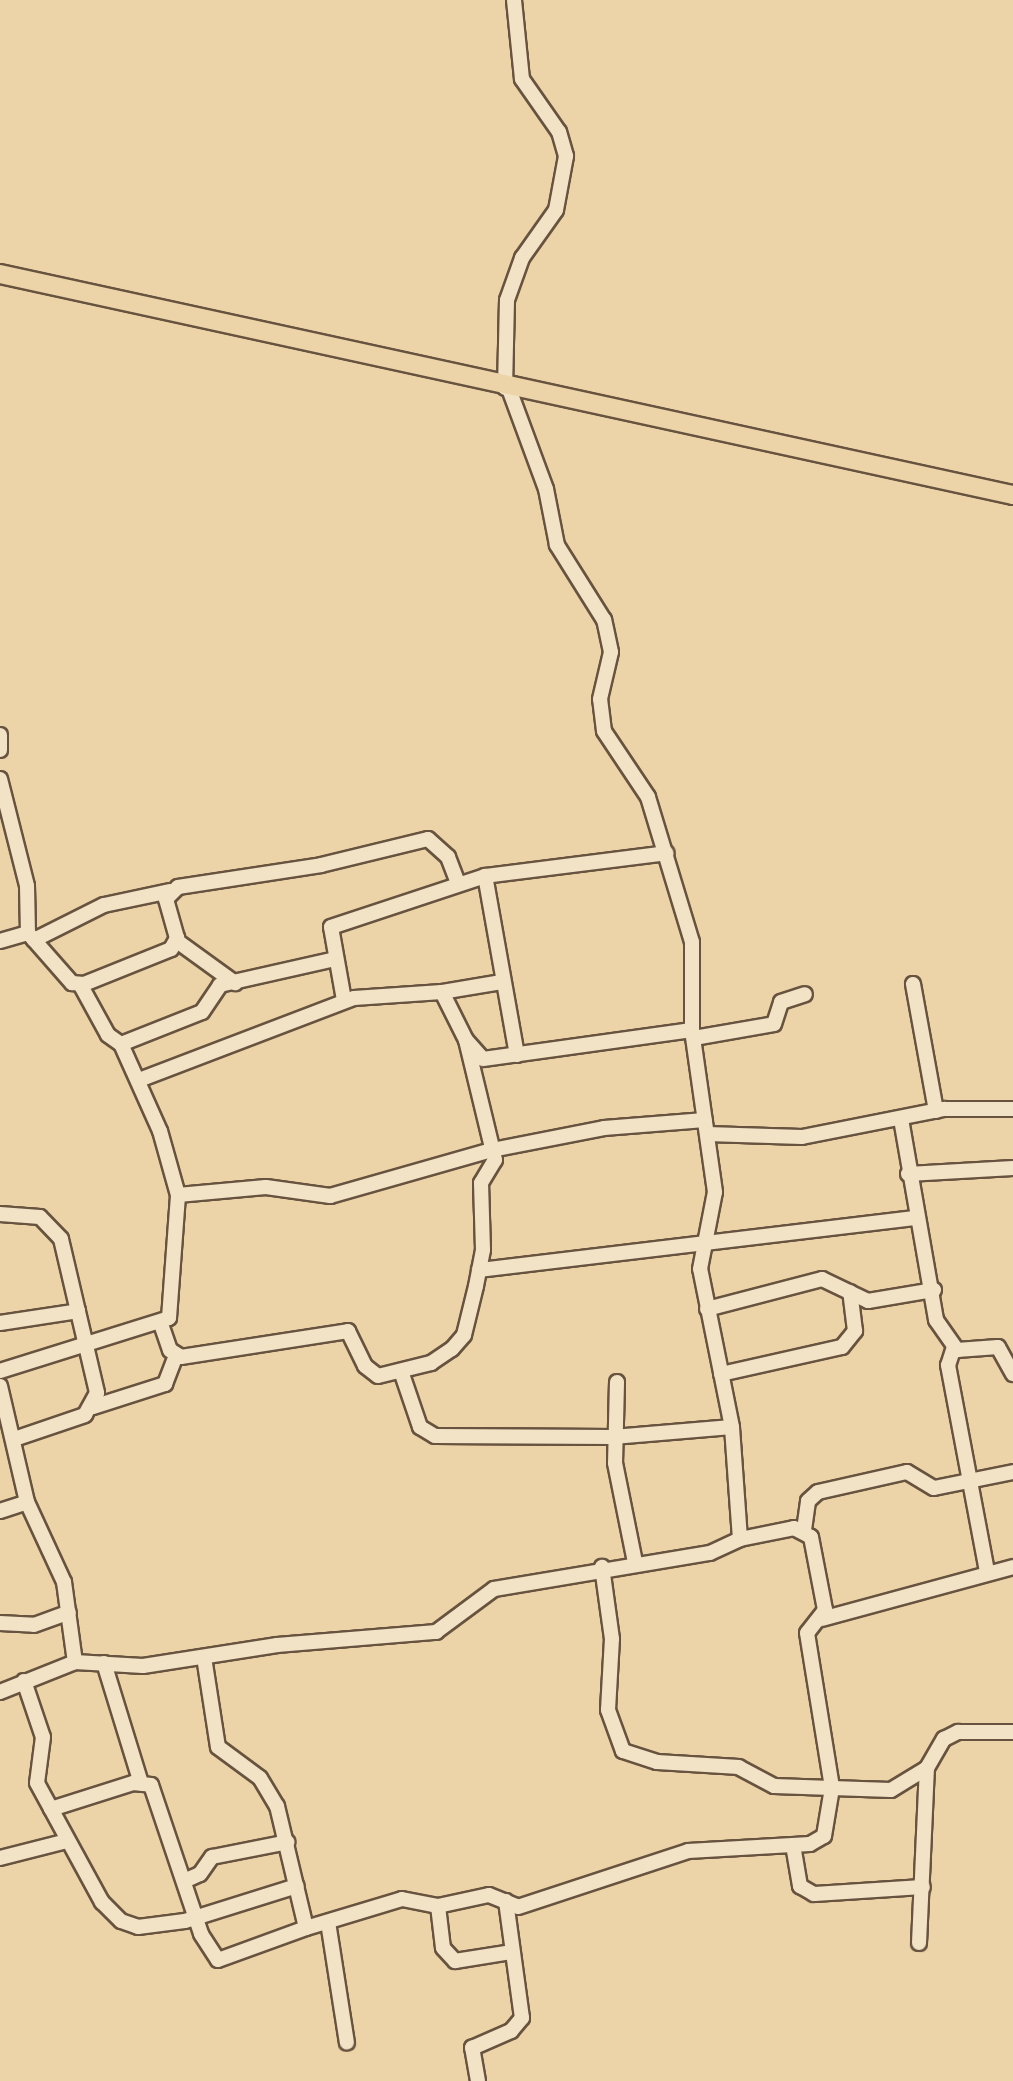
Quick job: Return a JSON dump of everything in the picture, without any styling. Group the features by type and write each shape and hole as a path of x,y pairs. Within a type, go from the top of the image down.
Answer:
{"main road":[{"path":"0,274 507,388 1013,495"}],"street":[{"path":"514,0 522,79 559,132 566,156 556,211 522,258 507,300 507,388 545,489 557,545 604,620 611,652 600,699 604,731 648,797 667,853 695,955 693,1034 715,1192 700,1269 732,1427 740,1539"},
{"path":"0,735 0,750"},
{"path":"0,779 26,886 31,936 63,977 80,984 108,1035 121,1044 139,1080 178,1195 170,1312 161,1324 0,1371"},
{"path":"0,940 31,936 104,905 428,839 444,851 458,883"},
{"path":"344,1000 330,934 336,925 485,876 667,853"},
{"path":"485,876 517,1055"},
{"path":"170,891 166,899 177,941 235,983"},
{"path":"80,984 168,951 177,941"},
{"path":"121,1044 202,1012 215,988 335,959"},
{"path":"139,1080 344,1000 442,992 502,982"},
{"path":"913,984 936,1111"},
{"path":"177,1356 344,1330 370,1371 402,1374 432,1363 464,1335 479,1270 481,1183 494,1168 466,1040 442,992"},
{"path":"466,1040 483,1059 774,1024 781,1002 805,994"},
{"path":"178,1195 266,1187 330,1196 492,1150 604,1128 706,1127 802,1137 936,1111 1013,1109"},
{"path":"901,1119 914,1218 928,1242 936,1320 954,1347"},
{"path":"908,1174 1013,1168"},
{"path":"0,1214 50,1222 61,1239 97,1393 93,1407"},
{"path":"479,1270 914,1218"},
{"path":"707,1309 822,1279 868,1301 934,1290"},
{"path":"721,1374 842,1347 855,1331 850,1292"},
{"path":"0,1323 78,1311"},
{"path":"161,1324 177,1356"},
{"path":"954,1347 994,1345 1013,1374"},
{"path":"954,1347 948,1365 965,1482 987,1572"},
{"path":"14,1438 93,1407 164,1384 177,1356"},
{"path":"402,1374 420,1427 435,1436 612,1437 732,1427"},
{"path":"617,1382 612,1437 635,1562"},
{"path":"0,1386 27,1502 64,1583 75,1662"},
{"path":"822,1619 822,1577 804,1530 807,1501 818,1492 907,1472 934,1488 1013,1472"},
{"path":"0,1511 27,1502"},
{"path":"0,1692 75,1662 143,1666 310,1641 436,1632 494,1589 602,1567 709,1553 740,1539 804,1530"},
{"path":"602,1567 612,1639 608,1710 626,1754 739,1767 782,1787 891,1790 927,1768 944,1739 958,1732 1013,1732"},
{"path":"51,1809 141,1783 155,1789 197,1919 218,1960 306,1928 402,1899 438,1906 489,1895 518,1907 688,1851 793,1845 824,1836 832,1788 807,1633 822,1619 1013,1567"},
{"path":"0,1623 34,1625 69,1612"},
{"path":"204,1657 218,1747 260,1778 288,1842 306,1928"},
{"path":"104,1663 141,1783"},
{"path":"24,1681 43,1737 34,1771 67,1840 102,1902 121,1921 138,1927 197,1919 297,1886"},
{"path":"919,1943 927,1768"},
{"path":"0,1858 67,1840"},
{"path":"184,1881 200,1874 212,1857 288,1842"},
{"path":"793,1845 800,1886 814,1894 923,1887"},
{"path":"478,2081 472,2048 511,2031 522,2018 506,1902"},
{"path":"438,1906 443,1948 455,1961 512,1952"},
{"path":"328,1922 347,2043"}]}
